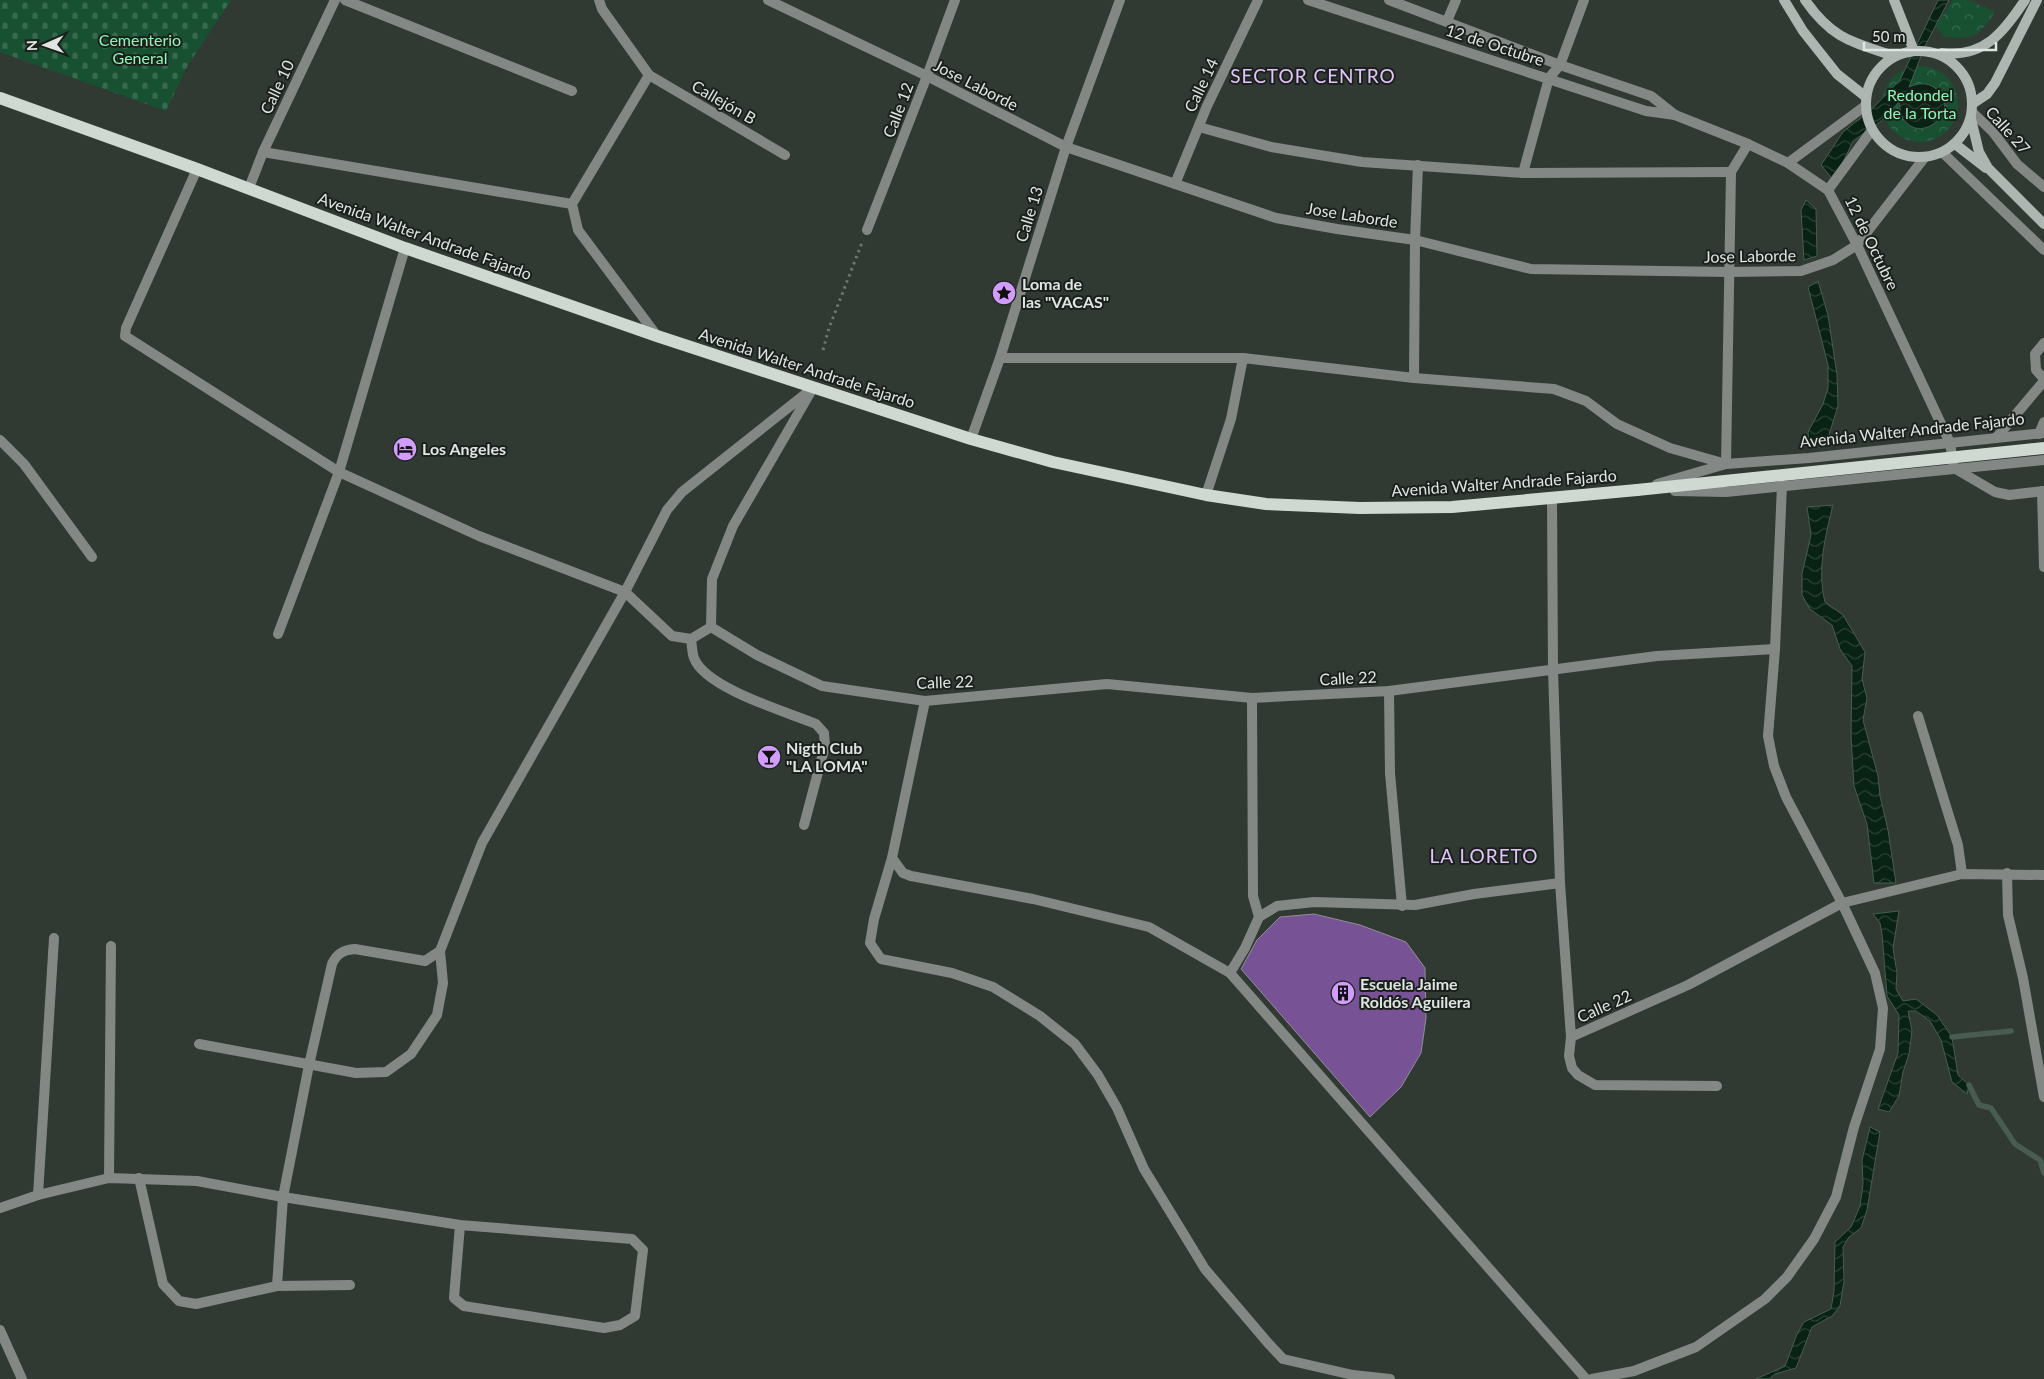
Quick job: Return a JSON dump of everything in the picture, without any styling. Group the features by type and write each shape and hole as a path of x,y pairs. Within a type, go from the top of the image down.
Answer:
{"main road":[{"path":"1784,0 1803,31 1837,74 1866,101"},
{"path":"1805,0 1816,17 1844,38 1894,56"},
{"path":"1894,0 1914,50"},
{"path":"2026,0 1996,38 1983,47 1969,52 1954,54 1914,50 1894,56 1881,66 1871,80 1866,101 1872,130 1882,142 1894,151 1908,157 1926,157 1942,152 1955,144 1965,132 1972,112 1996,83 2037,0"},
{"path":"1933,52 1949,59 1961,71 1970,87 1979,152 1988,168 2044,224"},
{"name":"Avenida Walter Andrade Fajardo","path":"0,98 197,168 405,248 813,388 971,439 1053,462 1206,494 1266,504 1360,508 1452,507 2044,448"},
{"path":"1955,144 1995,174"}],"street":[{"name":"Calle 10","path":"249,188 263,152 335,0"},
{"path":"345,0 572,91"},
{"path":"598,0 602,9 649,75 572,204 578,230 658,336"},
{"name":"Jose Laborde","path":"768,0 927,76 1066,147 1276,218 1415,240 1531,269 1729,272 1801,271 1833,260 1857,245 1926,157"},
{"name":"Calle 12","path":"867,230 955,0"},
{"name":"Calle 13","path":"971,439 1000,358 1066,147 1120,0"},
{"name":"Calle 14","path":"1175,184 1199,127 1258,0"},
{"name":"12 de Octubre","path":"1308,0 1646,111 1675,115 1748,144 1788,163 1828,190 1857,245 1950,442 1954,468"},
{"name":"12 de Octubre","path":"1389,0 1560,65 1651,96 1675,115"},
{"path":"1447,21 1456,0"},
{"path":"1523,172 1548,78 1560,65 1584,0"},
{"name":"Callejón B","path":"649,75 785,155"},
{"path":"1788,163 1866,101"},
{"name":"Calle 27","path":"1972,112 1993,132 2017,164 2044,187"},
{"path":"1199,127 1271,147 1362,162 1523,172 1731,172"},
{"path":"1828,190 1872,130"},
{"path":"1000,358 1244,358 1414,378 1554,389 1586,401 1617,424 1670,448 1726,464 1731,172 1748,144"},
{"path":"263,152 572,204"},
{"path":"1942,152 2044,250"},
{"path":"1414,378 1415,240 1418,165"},
{"path":"197,168 124,336 339,472 479,536 625,592 672,636 691,639 711,627 712,579 733,526 813,388"},
{"path":"278,634 339,472 405,248"},
{"path":"1996,438 2044,380 2036,370 2035,354 2044,343"},
{"path":"1206,494 1232,418 1244,358"},
{"path":"199,1044 356,1073 386,1072 411,1054 437,1015 443,983 440,951 482,843 625,592 667,510 682,492 813,388"},
{"path":"2041,434 2044,422"},
{"name":"Avenida Walter Andrade Fajardo","path":"1637,490 1726,464 1809,458 2041,434"},
{"path":"0,440 24,464 92,557"},
{"name":"Avenida Walter Andrade Fajardo","path":"1637,490 1726,492 2044,460"},
{"path":"1954,468 1995,492 2009,495 2043,491 2044,567"},
{"path":"1592,1379 1634,1371 1696,1347 1766,1299 1787,1277 1814,1239 1836,1198 1854,1127 1880,1050 1883,1008 1875,973 1842,903 1786,797 1774,766 1768,736 1775,649 1782,485"},
{"name":"Calle 22","path":"1552,498 1553,670 1560,883 1571,1037 1688,985 1842,903 1962,874 2007,873 2044,875"},
{"name":"Calle 22","path":"711,627 757,655 822,686 925,700 1107,684 1252,698 1389,691 1553,670"},
{"path":"691,639 694,660 707,674 736,693 816,724 824,733 825,746 804,825"},
{"path":"1553,670 1657,656 1775,649"},
{"path":"1389,691 1390,773 1402,906"},
{"path":"1252,698 1253,896 1260,917"},
{"path":"925,700 892,858 874,920 870,943 880,959 952,973 993,987 1040,1016 1075,1044 1098,1075 1117,1108 1144,1169 1205,1269 1283,1359 1353,1375 1390,1379"},
{"path":"1918,716 1958,845 1962,874"},
{"path":"892,858 903,873 912,876 1033,898 1149,927 1230,973 1586,1379"},
{"path":"2007,873 2008,915 2023,978 2044,1098"},
{"path":"1230,973 1260,917 1277,906 1314,902 1415,905 1474,894 1560,883"},
{"path":"38,1194 54,938"},
{"path":"109,1178 111,946"},
{"path":"277,1286 283,1197 309,1065 335,957 345,950 355,949 425,961 440,951"},
{"path":"1571,1037 1570,1056 1572,1068 1595,1085 1717,1086"},
{"path":"0,1208 38,1194 109,1178 139,1178 197,1181 283,1197 460,1224 632,1239 643,1250 635,1316 620,1325 604,1328 464,1306 454,1298 460,1224"},
{"path":"139,1178 163,1284 179,1301 196,1304 277,1286 350,1285"},
{"path":"0,1330 22,1379"}],"path":[{"path":"823,350 829,328 867,230"}],"green space":[{"name":"Cementerio General","path":"0,0 231,0 188,65 166,111 0,52"},
{"path":"1953,0 1968,0 1995,12 1974,35 1962,38 1944,37 1936,26"},
{"name":"Redondel de la Torta","path":"1920,66 1935,69 1947,77 1955,89 1958,104 1955,119 1947,131 1935,139 1920,142 1905,139 1893,131 1885,119 1882,104 1885,89 1893,77 1905,69"}],"water":[{"path":"1938,0 1949,0 1925,46 1909,87 1922,84 1935,88 1943,97 1945,106 1942,115 1928,127 1910,126 1902,117 1899,102 1880,122 1853,141 1834,181 1821,165 1843,132 1873,108 1900,80"},
{"path":"1806,200 1816,209 1817,256 1804,260 1801,210"},
{"path":"1818,281 1828,315 1837,375 1838,406 1827,441 1809,444 1808,432 1823,404 1828,388 1828,365 1808,287"},
{"path":"1833,505 1827,529 1822,566 1825,602 1843,615 1865,652 1862,679 1867,698 1863,720 1878,776 1896,883 1874,883 1867,824 1854,786 1851,736 1852,666 1840,649 1832,625 1810,609 1802,595 1802,574 1811,535 1807,507"},
{"path":"1899,911 1893,948 1897,973 1896,989 1903,1001 1916,999 1937,1015 1952,1037 1958,1075 1969,1085 1967,1094 1952,1082 1941,1040 1930,1021 1916,1011 1908,1011 1912,1031 1909,1054 1903,1072 1899,1096 1889,1112 1878,1109 1898,1053 1899,1015 1887,996 1882,934 1880,923 1873,914"},
{"path":"1870,1127 1880,1132 1867,1210 1861,1228 1849,1237 1843,1247 1844,1281 1840,1306 1832,1316 1812,1327 1796,1368 1775,1374 1769,1379 1756,1379 1785,1366 1797,1334 1804,1322 1831,1309 1834,1291 1835,1242 1851,1227 1860,1206 1863,1184 1862,1160"}],"building":[{"name":"Escuela Jaime Roldós Aguilera","path":"1314,914 1360,925 1406,942 1425,968 1426,1018 1421,1053 1401,1087 1370,1117 1241,969 1257,940 1280,917"}],"waterway":[{"path":"1952,1037 2011,1031"},
{"path":"1969,1085 1979,1105 1991,1108 2015,1144 2040,1160 2044,1173"}],"place":[{"name":"Loma de las \"VACAS\"","path":"1004,293"},
{"name":"Los Angeles","path":"405,449"},
{"name":"Nigth Club \"LA LOMA\"","path":"769,757"},
{"name":"Escuela Jaime Roldós Aguilera","path":"1343,993"}],"district":[{"name":"SECTOR CENTRO","path":"1313,76"},
{"name":"LA LORETO","path":"1484,856"}]}
